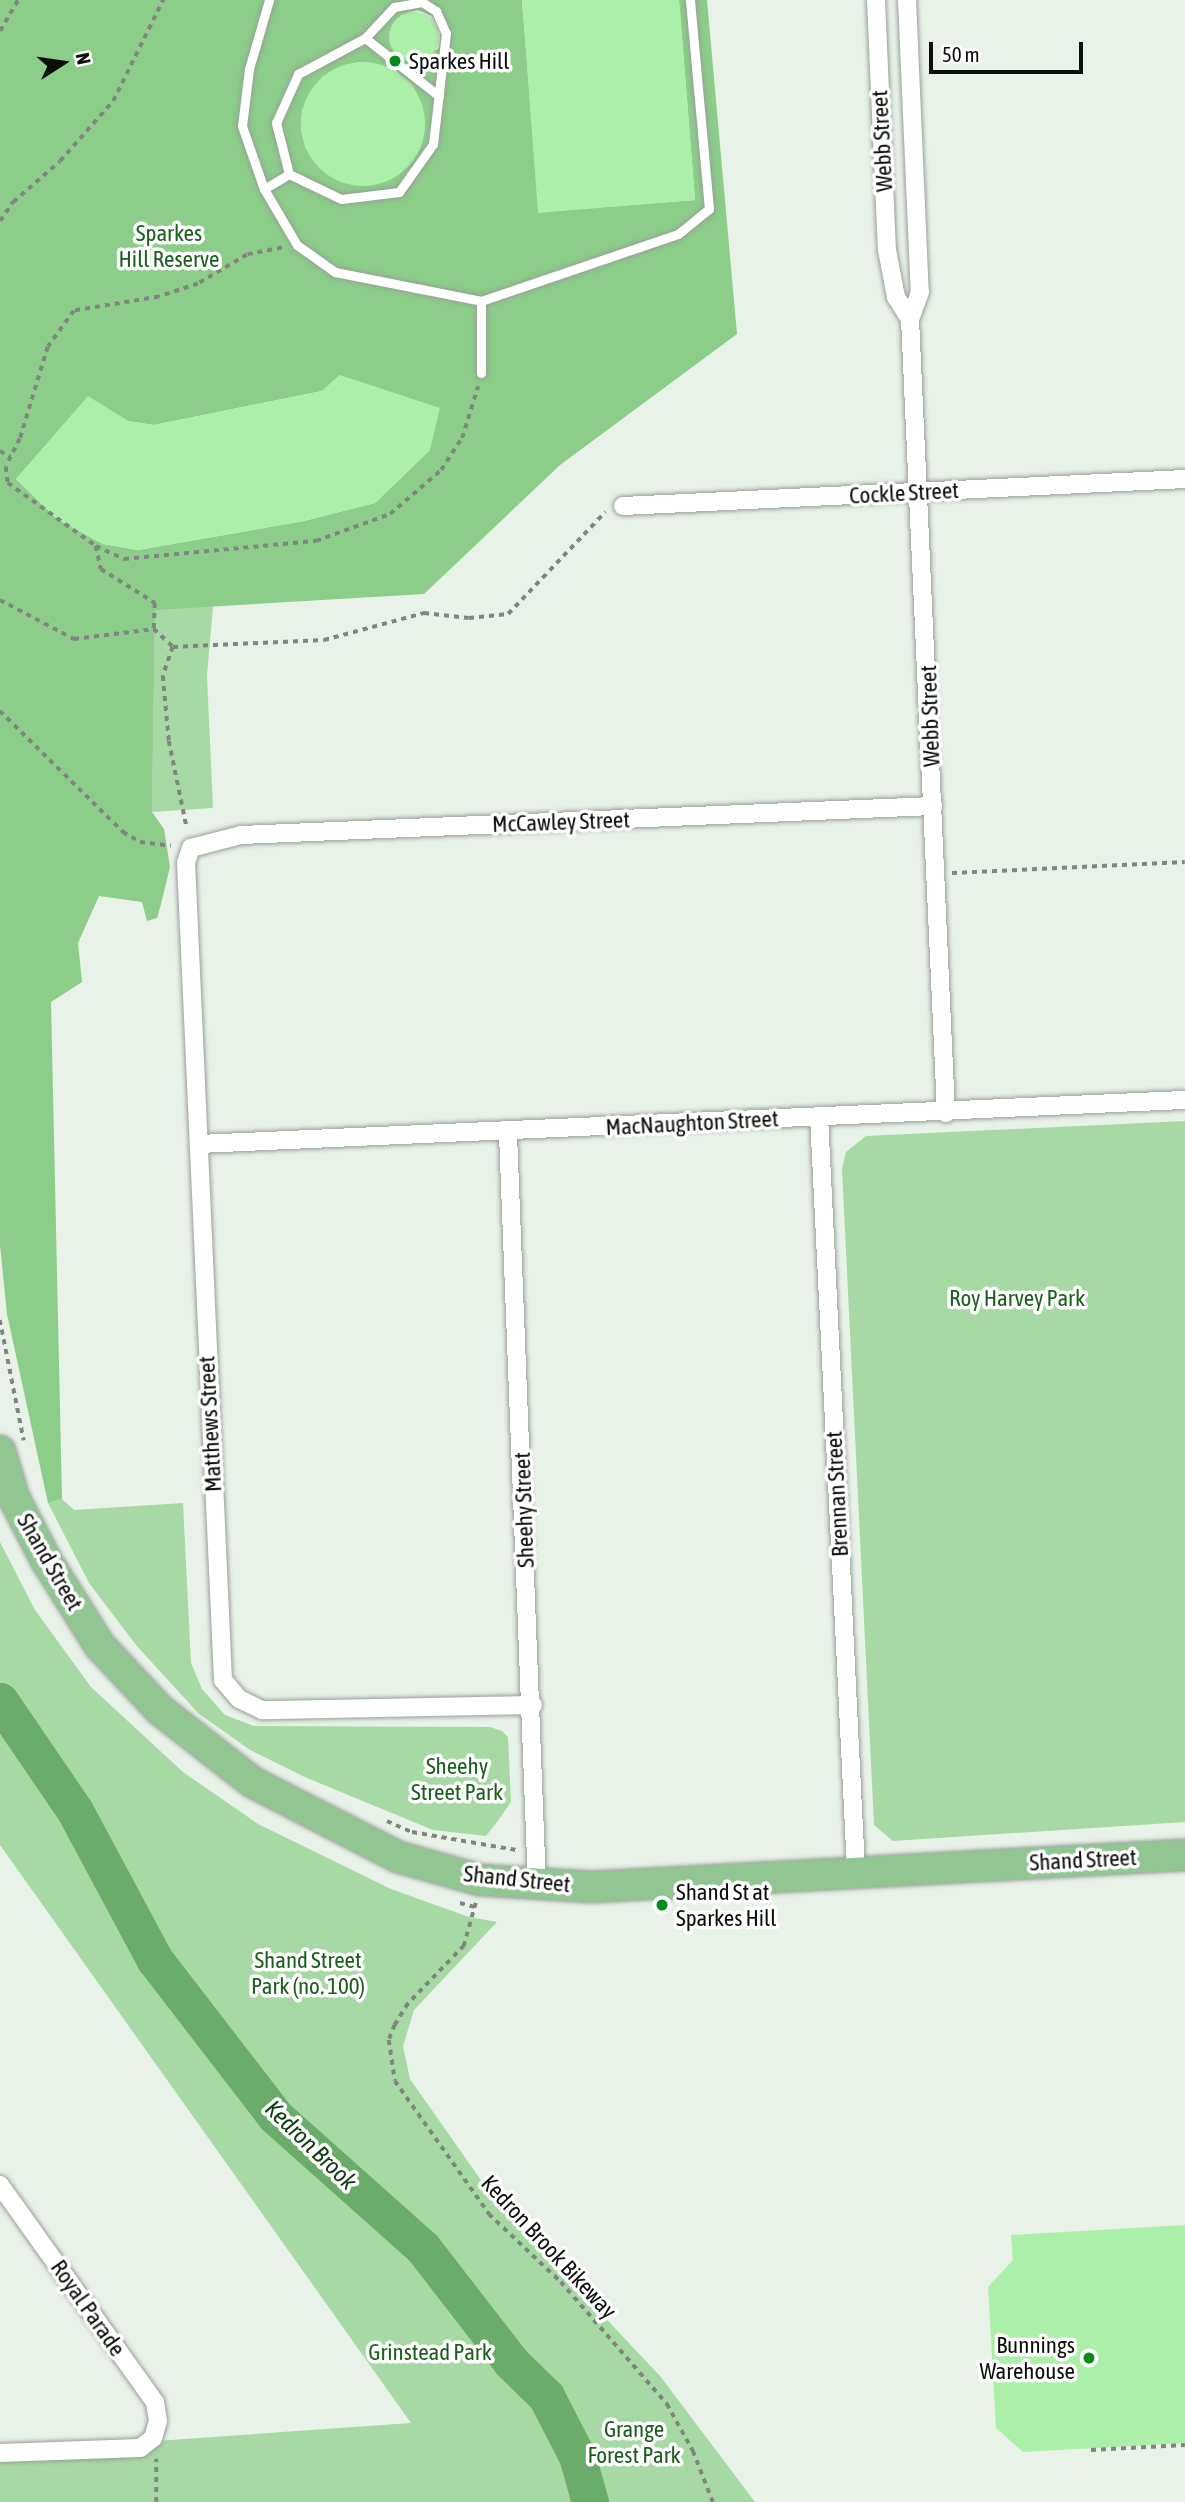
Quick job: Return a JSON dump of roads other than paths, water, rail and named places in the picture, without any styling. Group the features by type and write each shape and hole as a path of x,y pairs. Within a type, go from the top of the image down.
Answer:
{"main road":[{"name":"Shand Street","path":"14,1453 14,1498 46,1560 100,1646 184,1731 279,1798 398,1857 480,1880 537,1886 1185,1855"}],"street":[{"name":"Webb Street","path":"876,0 887,250 896,297 910,319"},
{"name":"Webb Street","path":"907,0 920,292 910,319 920,492 946,1113"},
{"name":"Cockle Street","path":"623,506 1185,479"},
{"name":"McCawley Street","path":"191,848 240,835 933,806"},
{"name":"Matthews Street","path":"191,848 186,863 223,1680 239,1699 262,1710 533,1705"},
{"name":"MacNaughton Street","path":"199,1144 508,1134 819,1116 946,1113 1185,1100"},
{"name":"Brennan Street","path":"819,1116 856,1871"},
{"name":"Sheehy Street","path":"508,1134 533,1705 537,1886"},
{"name":"Royal Parade","path":"0,2185 155,2402 158,2421 153,2438 140,2448 0,2453"}],"lane":[{"path":"269,0 249,69 242,126 264,189 297,245 335,272 481,301 678,234 709,209 690,0"},
{"path":"422,2 436,11 446,33 433,144 399,192 341,199 289,174 276,123 298,74 365,38 394,7 422,2"},
{"path":"365,38 439,96"},
{"path":"264,189 289,174"},
{"path":"481,301 481,373"}],"waterway":[{"name":"Kedron Brook","path":"0,1701 75,1811 155,1960 275,2116 423,2248 511,2362 546,2396 577,2456 590,2502"}],"place":[{"name":"Sparkes Hill","path":"395,61"},
{"name":"Shand St at Sparkes Hill","path":"662,1905"},
{"name":"Bunnings Warehouse","path":"1089,2358"}],"park label":[{"name":"Sparkes Hill Reserve","path":"169,246"},
{"name":"Roy Harvey Park","path":"1017,1298"},
{"name":"Sheehy Street Park","path":"457,1779"},
{"name":"Shand Street Park (no. 100)","path":"308,1973"},
{"name":"Grinstead Park","path":"430,2352"},
{"name":"Grange Forest Park","path":"634,2442"}]}
